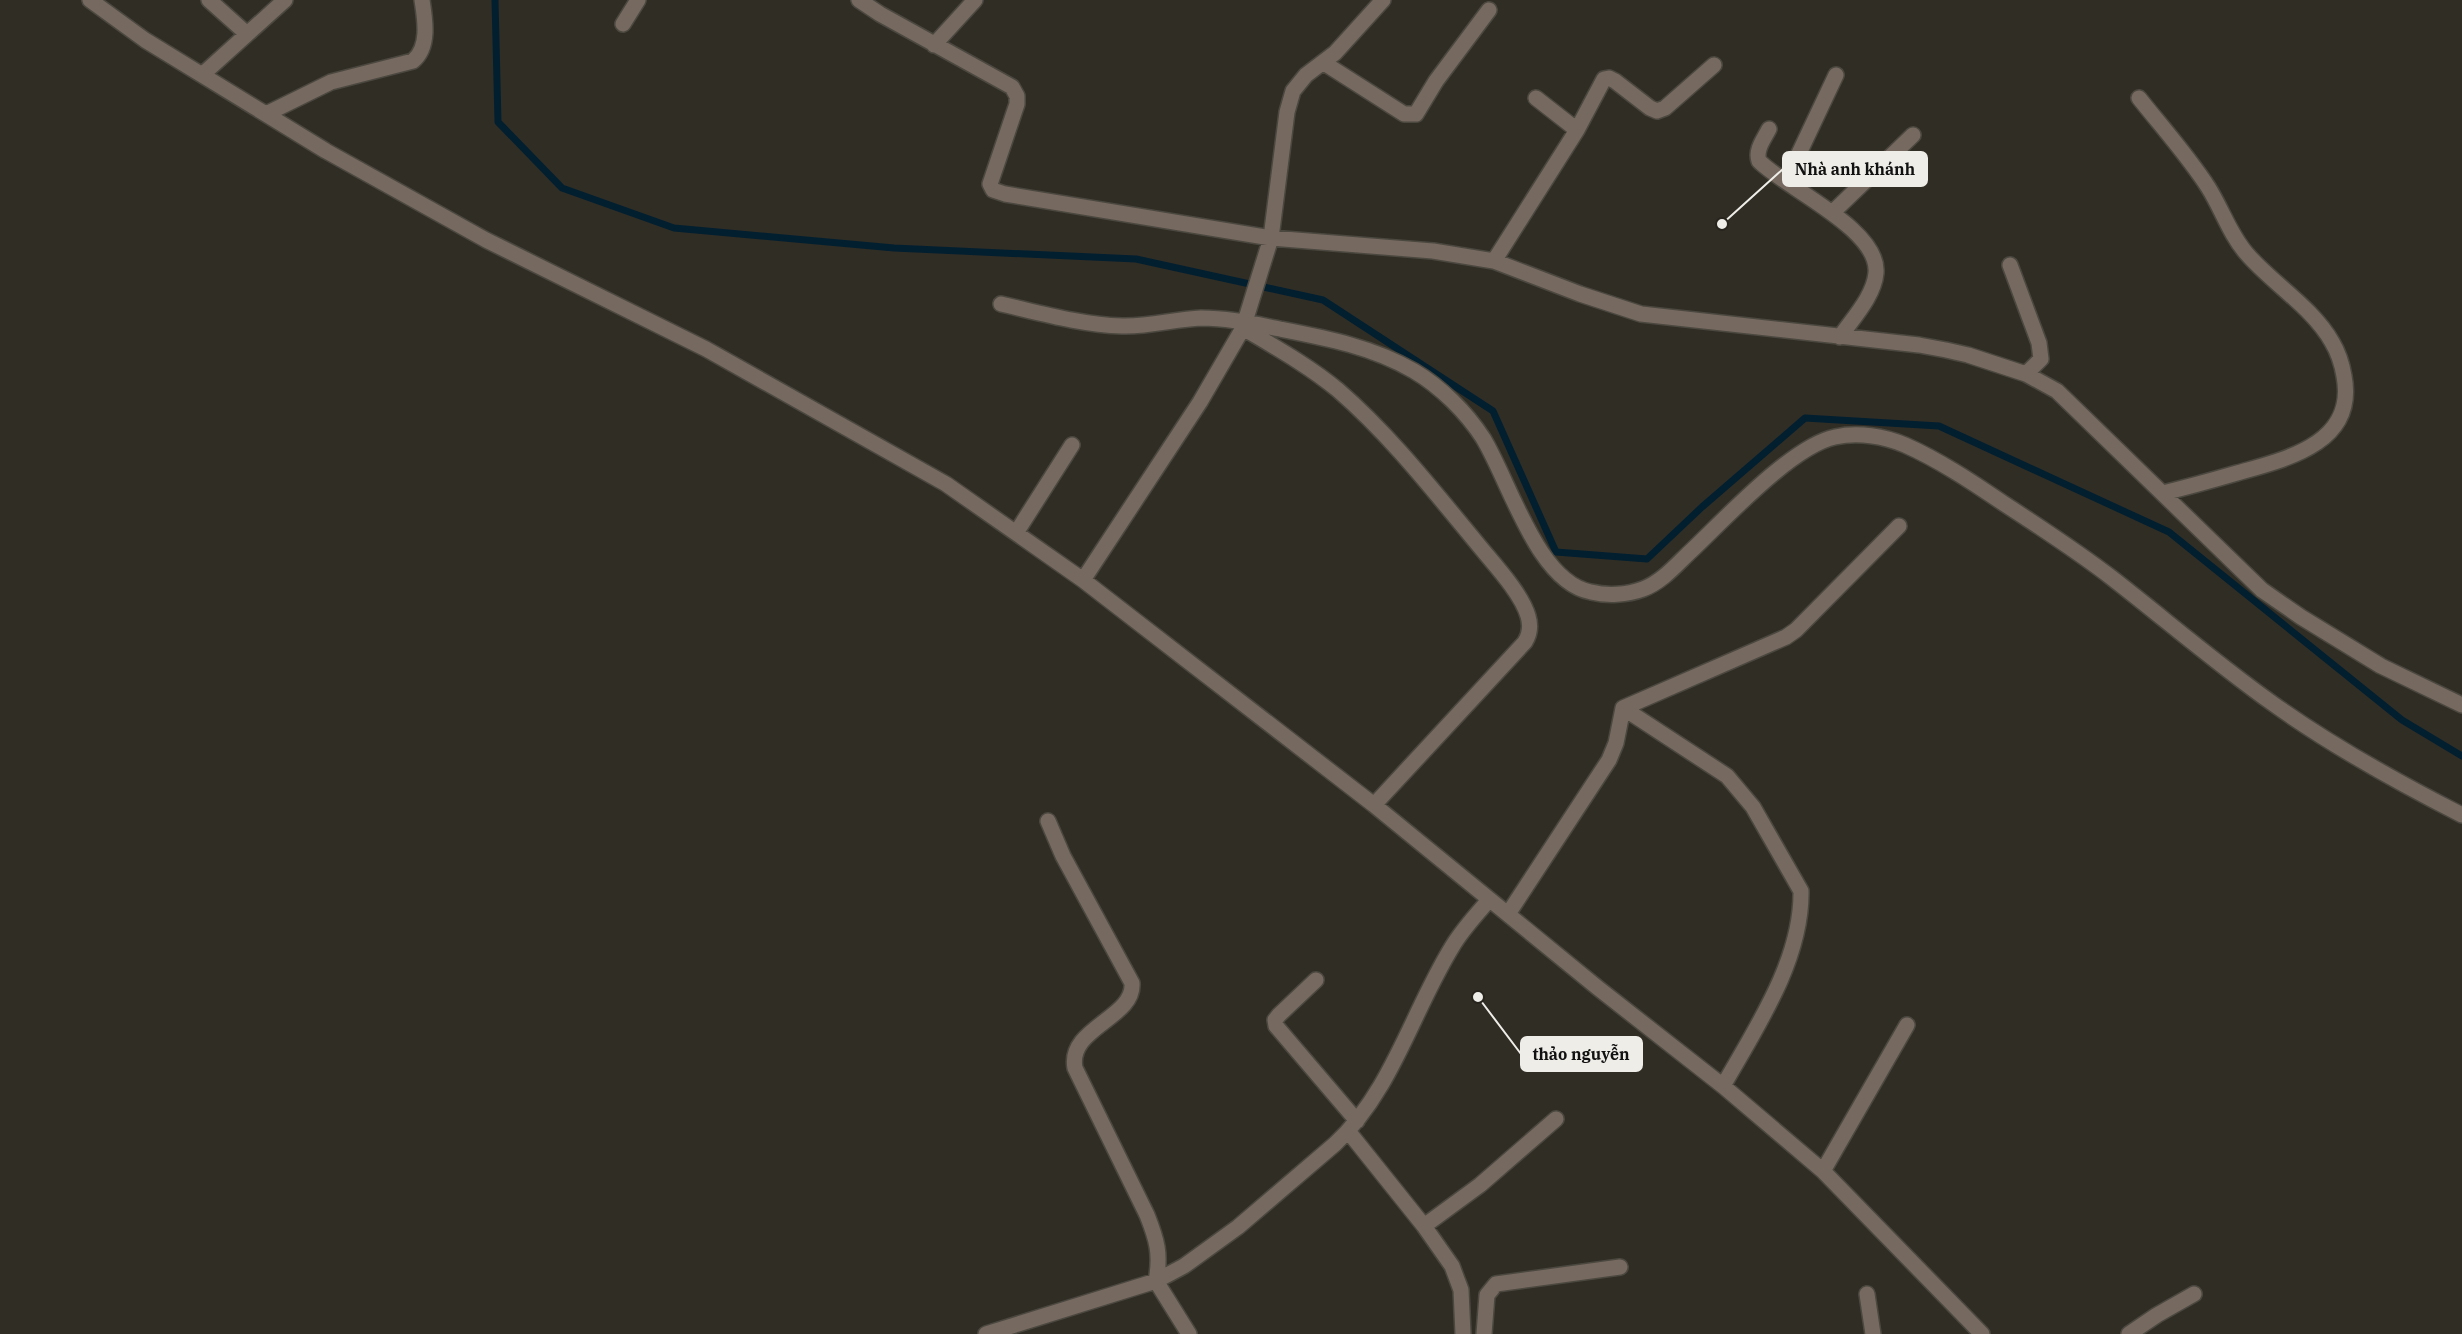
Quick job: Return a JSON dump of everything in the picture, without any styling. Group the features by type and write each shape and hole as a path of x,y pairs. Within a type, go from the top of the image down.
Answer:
{"street":[{"path":"90,0 145,40 326,151 486,240 737,367 946,484 1083,580 1374,805 1489,900 1723,1086 1823,1171 1974,1332"},
{"path":"209,0 247,34"},
{"path":"202,75 285,0"},
{"path":"266,114 331,82 413,61 423,45 425,20 422,0"},
{"path":"623,24 638,0"},
{"path":"859,0 934,45 1007,84 1017,96 1017,104 991,179 991,188 1005,194 1270,238 1433,251 1494,261 1580,294 1641,314 1946,350 2026,374 2057,391 2262,590 2381,666 2462,705"},
{"path":"934,45 975,0"},
{"path":"1083,580 1200,402 1244,325 1270,238 1290,99 1299,82 1324,63 1383,0"},
{"path":"1324,63 1404,114 1416,114 1436,81 1489,10"},
{"path":"1494,261 1577,130 1604,79 1609,78 1615,81 1657,111 1665,108 1714,65"},
{"path":"1786,181 1836,75"},
{"path":"1536,98 1577,130"},
{"path":"2139,98 2201,177 2246,254 2312,317 2332,342 2342,365 2346,387 2346,405 2338,423 2307,449 2278,462 2163,494"},
{"path":"1769,129 1757,157 1763,165 1832,213 1864,242 1872,255 1876,273 1865,300 1840,337"},
{"path":"1832,213 1913,135"},
{"path":"2010,266 2039,343 2041,359 2026,374"},
{"path":"1001,304 1055,316 1118,326 1198,318 1324,338 1361,348 1416,372 1462,411 1481,436 1546,561 1563,579 1576,588 1591,592 1611,594 1648,588 1671,570 1787,462 1831,437 1876,436 1903,444 1944,465 2048,532 2107,574 2219,664 2322,737 2462,815"},
{"path":"1244,325 1336,389 1380,430 1488,557 1528,614 1530,625 1525,642 1374,805"},
{"path":"1016,533 1072,445"},
{"path":"1623,708 1786,637 1796,630 1899,526"},
{"path":"1508,914 1609,760 1616,743 1623,708"},
{"path":"1623,708 1727,776 1753,807 1801,891 1801,904 1784,973 1723,1086"},
{"path":"1048,821 1069,867 1132,982 1129,998 1079,1045 1073,1058 1081,1082 1148,1215 1157,1240 1160,1259 1156,1281 1189,1334"},
{"path":"986,1334 1156,1281 1184,1266 1238,1227 1353,1126 1389,1071 1451,949 1470,921 1489,900"},
{"path":"1316,980 1279,1015 1275,1020 1275,1026 1353,1126 1458,1278 1463,1303 1463,1334"},
{"path":"1823,1171 1907,1025"},
{"path":"1424,1226 1480,1185 1557,1119"},
{"path":"1484,1334 1485,1302 1496,1284 1620,1267"},
{"path":"1867,1294 1873,1334"},
{"path":"2129,1334 2194,1294"}],"waterway":[{"path":"495,0 498,122 562,188 674,228 894,248 1136,259 1323,300 1493,411 1556,552 1647,559 1702,507 1805,418 1939,426 2169,532 2402,720 2462,756"}],"place":[{"name":"Nhà anh khánh","path":"1722,224"},
{"name":"thảo nguyễn","path":"1478,997"}]}
